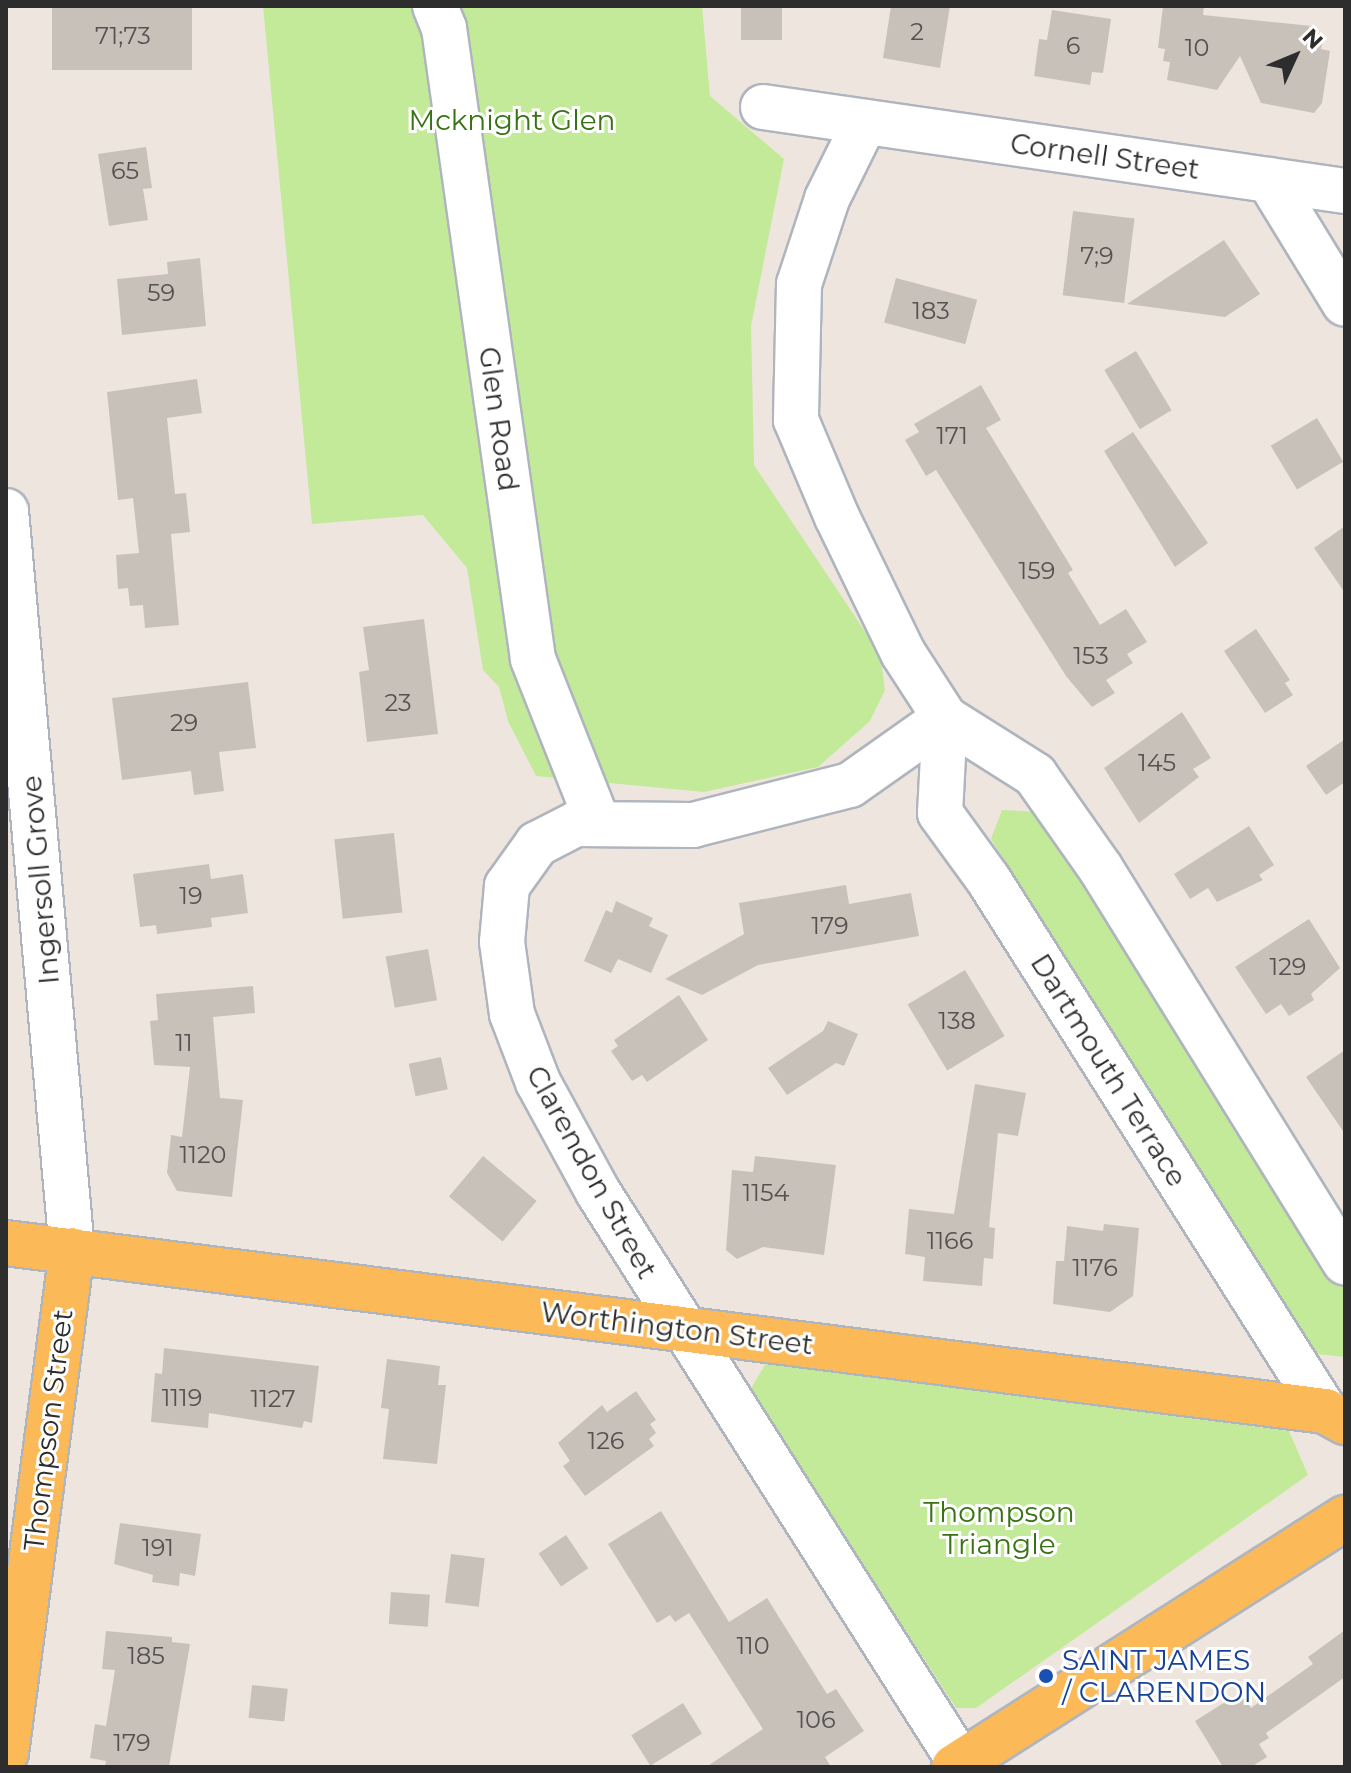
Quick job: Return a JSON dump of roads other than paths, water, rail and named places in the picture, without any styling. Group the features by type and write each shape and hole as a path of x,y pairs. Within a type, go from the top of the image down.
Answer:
{"main road":[{"name":"Worthington Street","path":"6,1243 681,1328 1335,1417"},
{"name":"Thompson Street","path":"6,1753 72,1250"},
{"path":"959,1766 1345,1518"}],"street":[{"name":"Glen Road","path":"435,6 444,28 533,659 598,823"},
{"name":"Cornell Street","path":"763,107 1345,191"},
{"path":"865,122 827,199 799,284 796,420 903,653 945,718 1035,775 1101,869 1345,1262"},
{"path":"1269,180 1345,304"},
{"name":"Ingersoll Grove","path":"6,511 72,1250"},
{"name":"Clarendon Street","path":"945,718 850,785 693,825 576,824 537,844 507,886 502,942 512,1014 545,1096 681,1328 959,1766"},
{"name":"Dartmouth Terrace","path":"945,718 940,813 988,879 1335,1417"}],"place":[{"name":"SAINT JAMES / CLARENDON","path":"1046,1676"}],"park label":[{"name":"Mcknight Glen","path":"512,120"},
{"name":"Thompson Triangle","path":"999,1528"}]}
